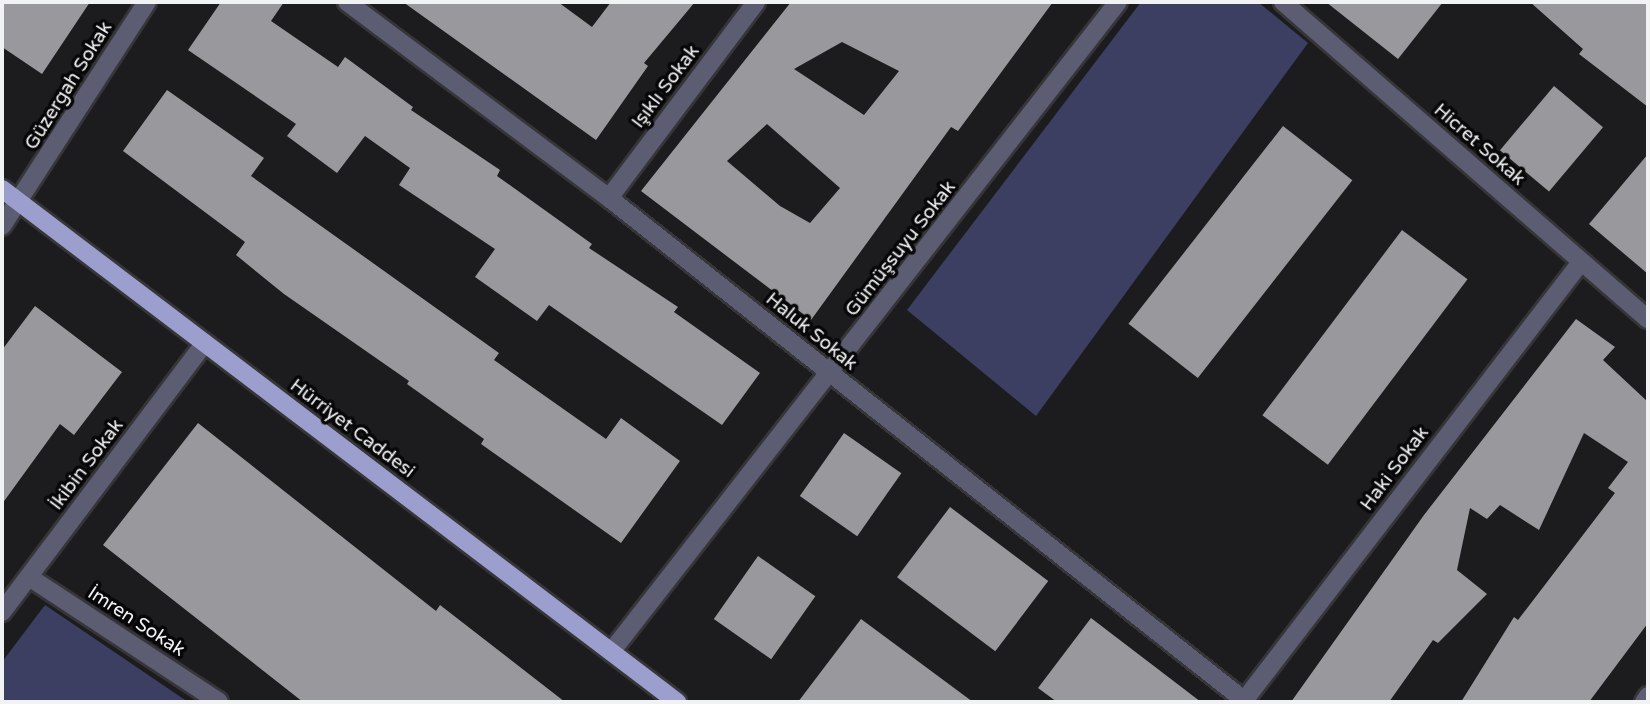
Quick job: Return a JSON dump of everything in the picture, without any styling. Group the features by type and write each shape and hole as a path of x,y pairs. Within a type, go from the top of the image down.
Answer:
{"main road":[{"name":"Hürriyet Caddesi","path":"2,189 677,702"}],"street":[{"name":"Güzergah Sokak","path":"2,226 20,203 147,2"},
{"name":"Haluk Sokak","path":"347,2 609,198 1244,701"},
{"name":"Işıklı Sokak","path":"609,198 756,2"},
{"name":"Gümüşsuyu Sokak","path":"611,652 831,375 1118,2"},
{"name":"Hicret Sokak","path":"1283,2 1648,319"},
{"name":"Haki Sokak","path":"1244,701 1581,262"},
{"name":"İkibin Sokak","path":"2,612 205,344"},
{"name":"İmren Sokak","path":"29,577 219,702"},
{"path":"1644,702 1648,696"}],"shaded area":[{"path":"1141,2 1258,2 1308,43 1036,416 907,310"},
{"path":"45,605 188,702 2,702 2,662"}],"building":[{"path":"2,2 90,2 42,74 2,47"},
{"path":"221,2 284,2 271,21 338,67 345,57 413,107 411,110 500,170 497,176 592,244 589,248 678,307 674,312 760,373 722,425 549,305 537,321 475,277 495,249 399,185 410,168 365,136 337,173 287,136 296,124 188,50"},
{"path":"403,2 558,2 592,27 611,2 695,2 644,63 648,66 596,140"},
{"path":"791,2 1053,2 958,131 951,127 811,320 641,191","holes":["842,42 899,71 864,115 794,69","767,124 840,188 810,223 780,206 727,161"]},
{"path":"1326,2 1443,2 1398,59"},
{"path":"1530,2 1648,2 1648,107 1579,54 1583,49"},
{"path":"1554,86 1603,127 1549,191 1500,150"},
{"path":"167,90 264,158 251,176 499,353 494,360 606,439 621,418 680,461 621,543 481,444 484,439 407,384 409,381 284,294 236,255 245,242 123,151"},
{"path":"1283,126 1352,180 1198,378 1128,324"},
{"path":"1648,154 1648,274 1589,224"},
{"path":"1402,230 1467,279 1328,465 1262,415"},
{"path":"35,306 122,372 74,435 60,424 2,504 2,350"},
{"path":"1576,319 1615,347 1603,360 1648,402 1648,623 1589,702 1461,702 1514,617 1518,620 1615,493 1608,488 1628,462 1584,433 1539,530 1500,505 1487,519 1470,508 1457,570 1487,594 1438,643 1433,640 1389,702 1291,702 1424,515"},
{"path":"198,423 436,611 440,605 565,702 303,702 103,545"},
{"path":"844,433 901,473 857,536 800,496"},
{"path":"950,507 1048,581 995,651 897,577"},
{"path":"758,556 815,596 771,659 714,619"},
{"path":"1091,618 1201,702 1057,702 1038,688"},
{"path":"861,619 973,702 798,702"}]}
